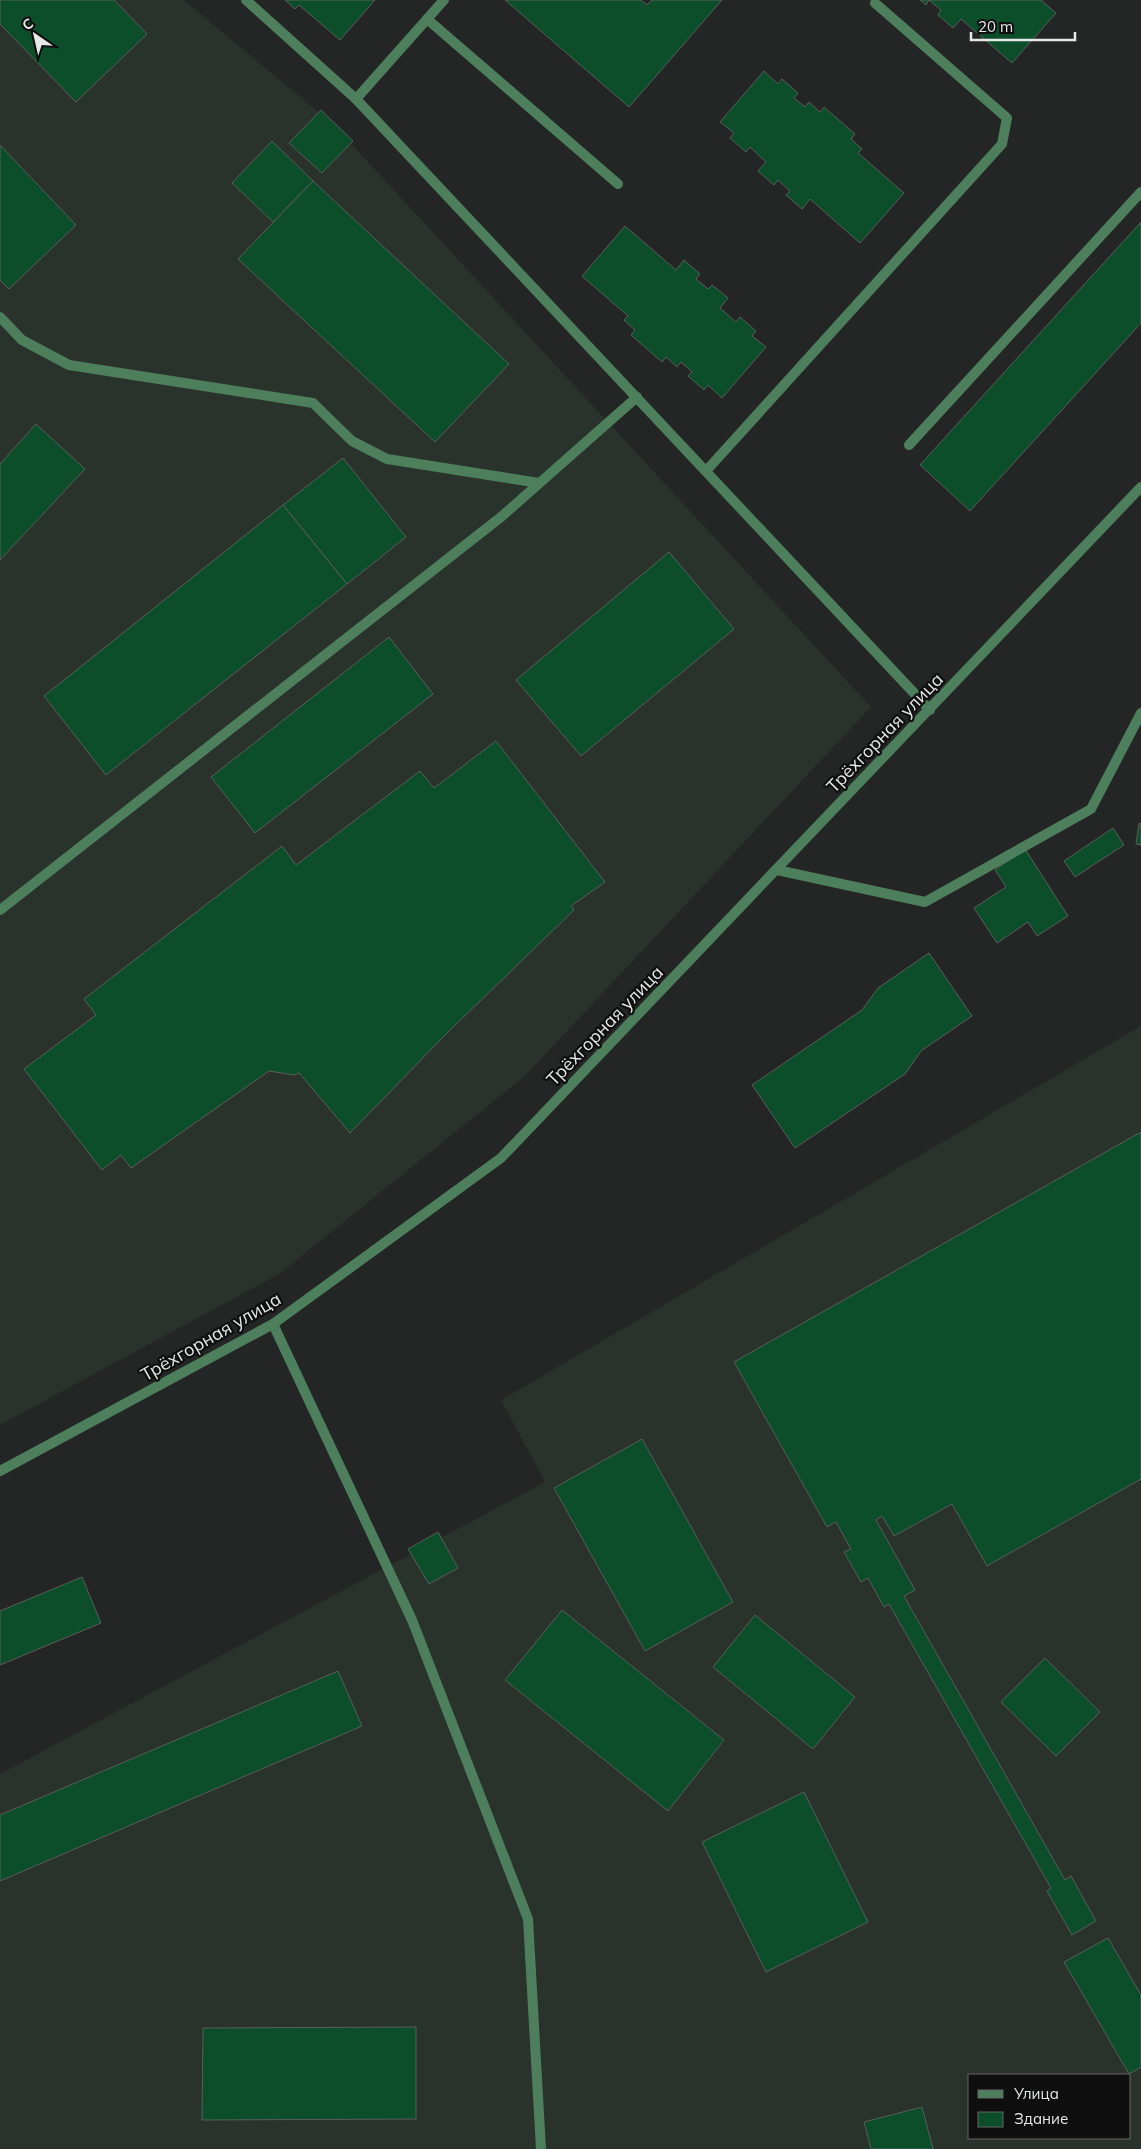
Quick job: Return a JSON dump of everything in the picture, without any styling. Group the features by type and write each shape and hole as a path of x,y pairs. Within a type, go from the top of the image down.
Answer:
{"street":[{"path":"246,0 356,100 930,710"},
{"path":"356,100 444,0"},
{"path":"706,471 1002,144 1007,118 875,3"},
{"path":"427,19 618,184"},
{"path":"909,445 1141,192"},
{"path":"0,317 22,340 70,365 313,403 352,441 387,459 539,483"},
{"path":"0,910 501,518 637,397"},
{"name":"Трёхгорная улица","path":"0,1471 273,1324 502,1158 1141,487"},
{"path":"777,870 925,902 1091,809 1141,713"},
{"path":"273,1324 412,1620 528,1919 541,2149"}],"shaded area":[{"path":"0,0 184,0 333,124 871,707 524,1077 279,1274 0,1425"},
{"path":"1141,1026 1141,2149 0,2149 0,1774 545,1482 501,1400"}],"building":[{"path":"0,0 114,0 147,34 76,102 0,24"},
{"path":"285,0 375,0 340,40 299,5 295,9"},
{"path":"505,0 641,0 647,5 652,0 722,0 629,107"},
{"path":"920,0 929,0 926,5"},
{"path":"929,0 1041,0 1056,13 1012,63 961,19 953,28 938,15 941,10"},
{"path":"764,71 778,84 782,79 798,93 794,98 805,107 809,102 820,112 824,107 855,134 851,139 862,149 858,153 904,193 860,243 810,199 802,209 786,195 790,191 778,180 774,185 758,171 766,162 750,147 746,152 730,138 734,133 720,122"},
{"path":"321,110 353,141 322,173 289,143"},
{"path":"272,141 313,181 273,222 232,183"},
{"path":"0,145 76,225 9,289 0,280"},
{"path":"313,181 509,364 435,442 238,259"},
{"path":"1141,222 1141,323 970,511 920,465"},
{"path":"625,226 676,270 684,260 700,274 696,279 708,289 712,285 728,298 720,308 736,322 740,317 756,331 752,336 766,347 722,398 708,385 704,390 688,376 692,372 681,362 677,367 666,357 662,362 631,335 635,330 624,320 628,316 582,276"},
{"path":"36,424 85,469 0,560 0,464"},
{"path":"343,458 406,537 347,584 283,505"},
{"path":"283,505 347,584 106,775 44,696"},
{"path":"669,552 734,629 581,756 516,680"},
{"path":"389,637 433,694 255,833 211,777"},
{"path":"496,741 605,882 571,906 574,910 447,1033 350,1133 299,1073 295,1075 269,1071 131,1168 121,1155 102,1170 24,1069 96,1015 84,999 282,846 296,865 420,771 434,788"},
{"path":"1139,823 1141,824 1141,845 1136,844"},
{"path":"1113,828 1124,845 1075,877 1064,861"},
{"path":"1025,849 1068,916 1037,936 1028,922 997,943 974,908 1006,887 995,870"},
{"path":"929,953 972,1016 921,1051 905,1074 795,1148 752,1085 862,1010 878,988"},
{"path":"1141,1132 1141,1479 987,1566 952,1504 894,1536 882,1516 876,1520 915,1590 904,1596 1065,1880 1071,1876 1096,1921 1072,1935 1047,1891 1051,1888 889,1604 884,1607 868,1578 861,1582 844,1552 851,1549 836,1522 827,1527 734,1362"},
{"path":"642,1439 733,1602 645,1651 554,1488"},
{"path":"438,1532 458,1568 429,1584 408,1549"},
{"path":"82,1577 101,1623 0,1665 0,1611"},
{"path":"562,1610 724,1740 668,1811 505,1680"},
{"path":"755,1615 855,1697 813,1749 713,1667"},
{"path":"1045,1658 1100,1712 1056,1756 1001,1702"},
{"path":"338,1671 362,1726 0,1881 0,1815"},
{"path":"804,1792 868,1922 766,1972 702,1842"},
{"path":"1108,1938 1141,1995 1141,2067 1129,2074 1064,1962"},
{"path":"416,2027 416,2119 202,2120 203,2028"},
{"path":"922,2107 933,2149 871,2149 864,2122"}]}
